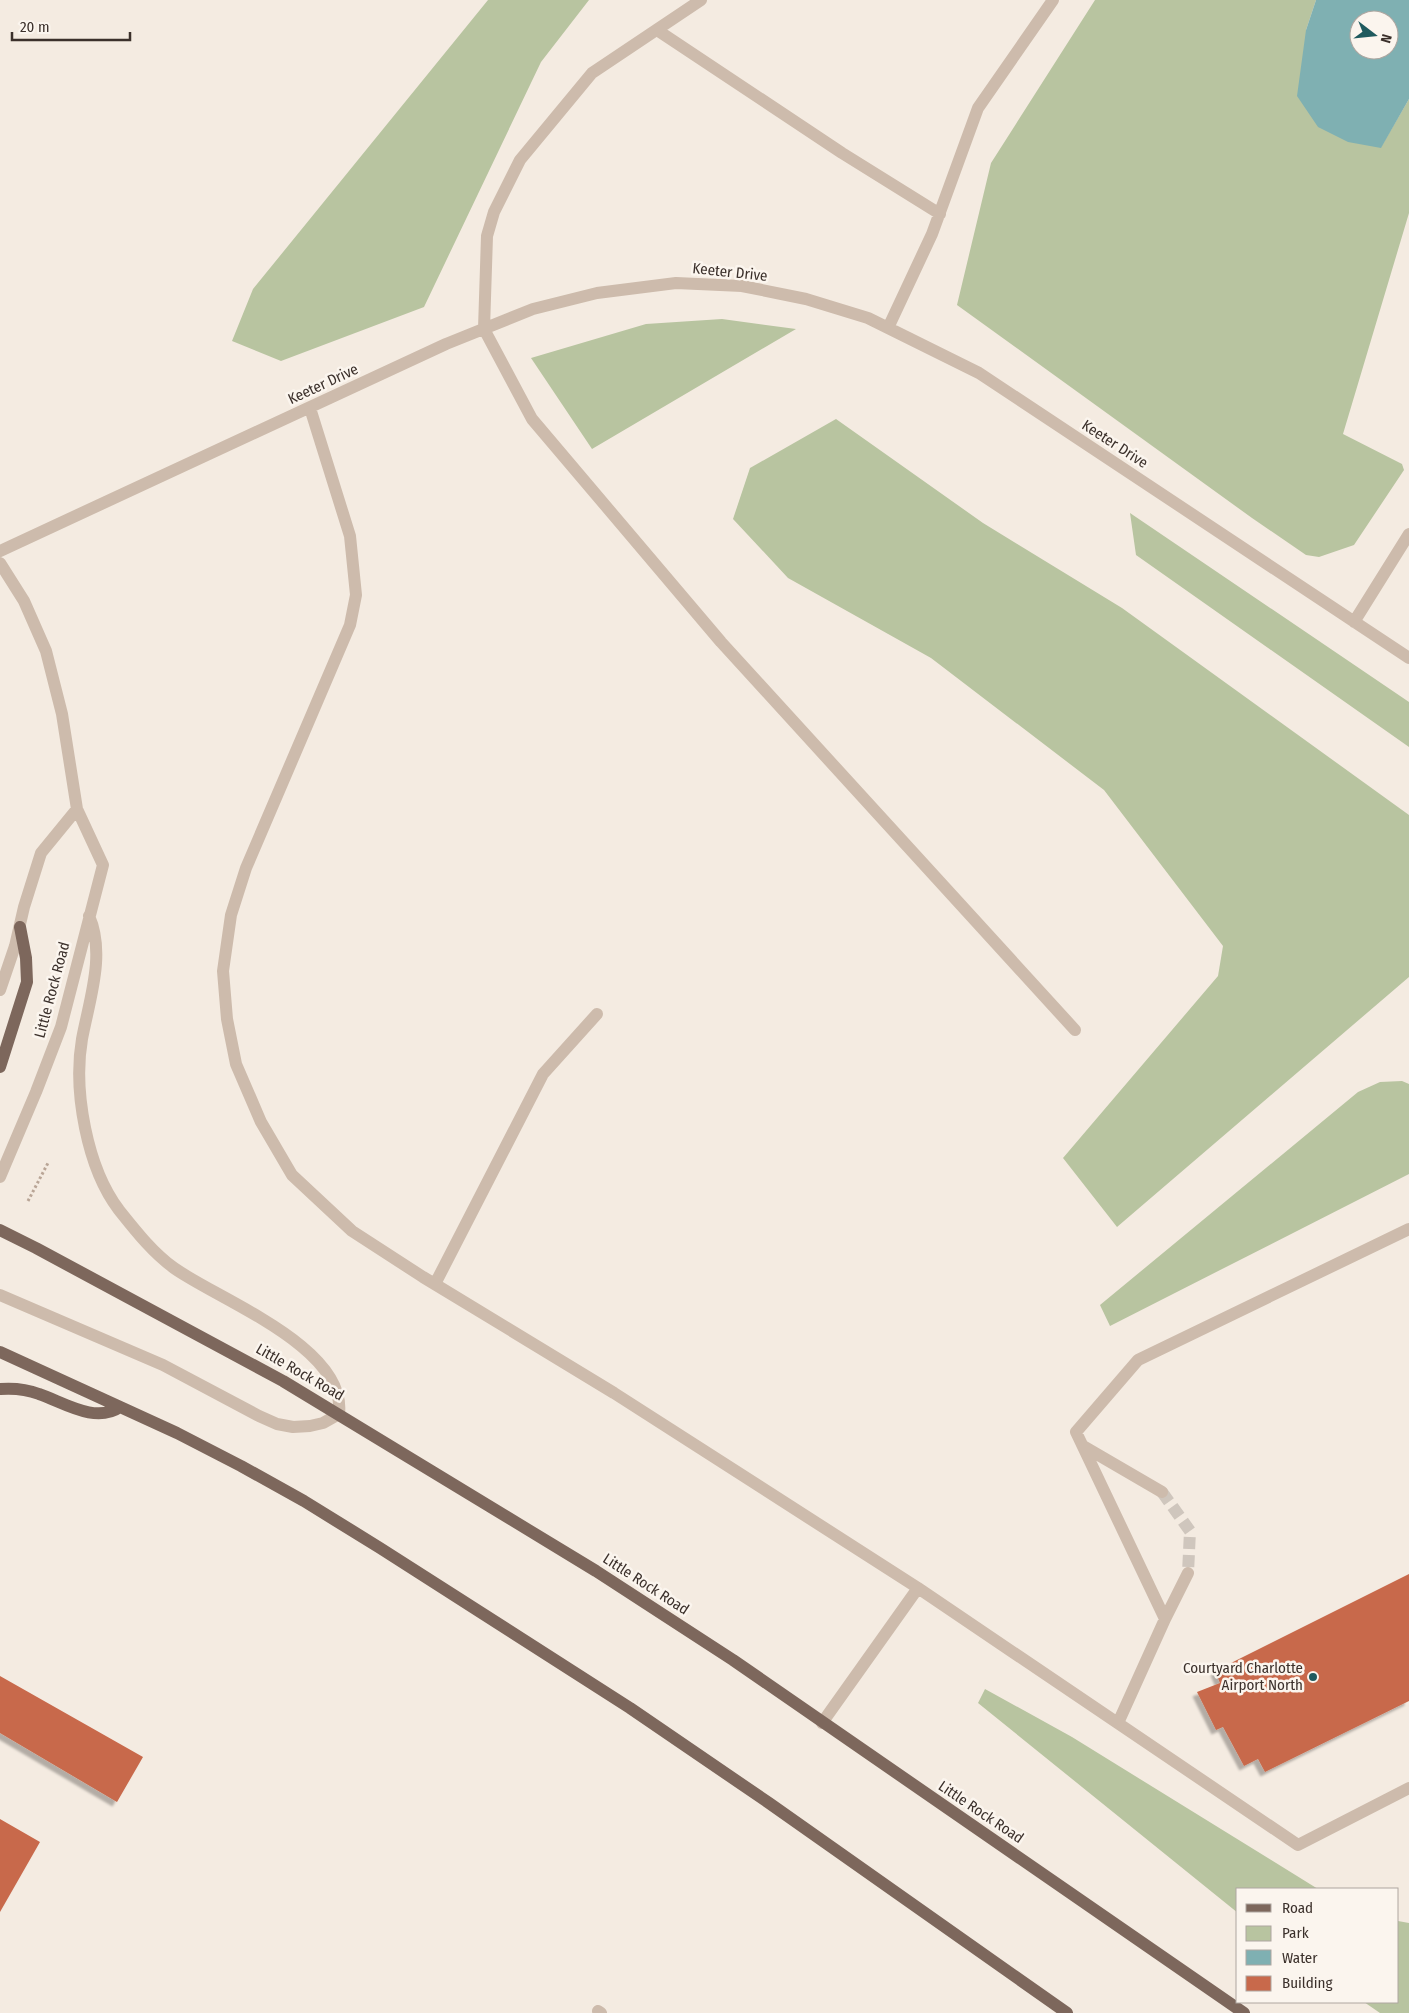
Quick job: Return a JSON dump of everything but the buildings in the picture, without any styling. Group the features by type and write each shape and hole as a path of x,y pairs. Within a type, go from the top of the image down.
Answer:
{"main road":[{"path":"0,1067 27,982 26,958 20,927"},
{"name":"Little Rock Road","path":"0,1230 228,1350 339,1414 596,1571 732,1660 1244,2013"},
{"path":"0,1352 120,1407 241,1466 304,1501 380,1548 630,1708 769,1803 1067,2013"},
{"path":"0,1389 21,1389 37,1393 89,1412 113,1412 120,1407"}],"street":[{"path":"701,0 592,73 520,160 494,212 487,236 484,329 532,419 721,642 1075,1030"},
{"path":"888,328 940,214 978,108 1053,0"},
{"path":"657,30 834,148 940,214"},
{"name":"Keeter Drive","path":"0,551 446,344 533,309 588,296 676,283 742,286 806,300 868,318 978,373 1409,658"},
{"path":"310,408 350,536 355,565 356,595 350,625 246,868 230,915 223,971 227,1019 236,1064 261,1122 292,1175 352,1231 614,1393 918,1588 1298,1845 1409,1788"},
{"path":"1354,622 1409,534"},
{"name":"Little Rock Road","path":"0,563 24,601 46,652 62,714 77,809 103,865 61,1027 0,1177"},
{"path":"0,990 41,853 77,809"},
{"path":"0,1295 163,1365 259,1416 278,1424 293,1427 323,1424 339,1414 340,1405 334,1383 324,1367 311,1354 285,1333 172,1266 131,1225 108,1192 90,1145 84,1120 79,1079 82,1041 95,968 95,936 89,916"},
{"path":"435,1284 543,1074 597,1014"},
{"path":"1165,1619 1076,1432 1138,1360 1409,1229"},
{"path":"1083,1446 1162,1492"},
{"path":"1118,1723 1188,1573"},
{"path":"822,1723 918,1588"}],"path":[{"path":"28,1201 48,1163"}],"green space":[{"path":"488,0 589,0 541,62 424,307 281,361 232,341 253,289"},
{"path":"1095,0 1316,0 1306,30 1381,147 1409,99 1409,213 1343,434 1402,464 1404,470 1354,545 1319,557 1306,555 957,305 991,163"},
{"path":"722,319 796,329 592,449 531,358 646,324"},
{"path":"836,419 983,523 1122,608 1409,815 1409,977 1117,1227 1063,1158 1218,976 1223,946 1104,790 931,658 788,578 733,519 750,468"},
{"path":"1130,513 1409,702 1409,747 1136,555"},
{"path":"1402,1081 1409,1084 1409,1174 1110,1326 1100,1305 1358,1092 1380,1082"},
{"path":"985,1689 1072,1737 1316,1888 1236,1888 1236,1911 978,1703"},
{"path":"1399,1921 1409,1923 1409,2013 1380,2013 1365,2003 1399,2003"}],"water":[{"path":"1316,0 1409,0 1409,99 1381,148 1348,142 1318,127 1297,96 1306,30"}],"tunnel":[{"path":"1162,1492 1190,1531 1188,1573"}],"place":[{"name":"Courtyard Charlotte Airport North","path":"1313,1677"}]}
